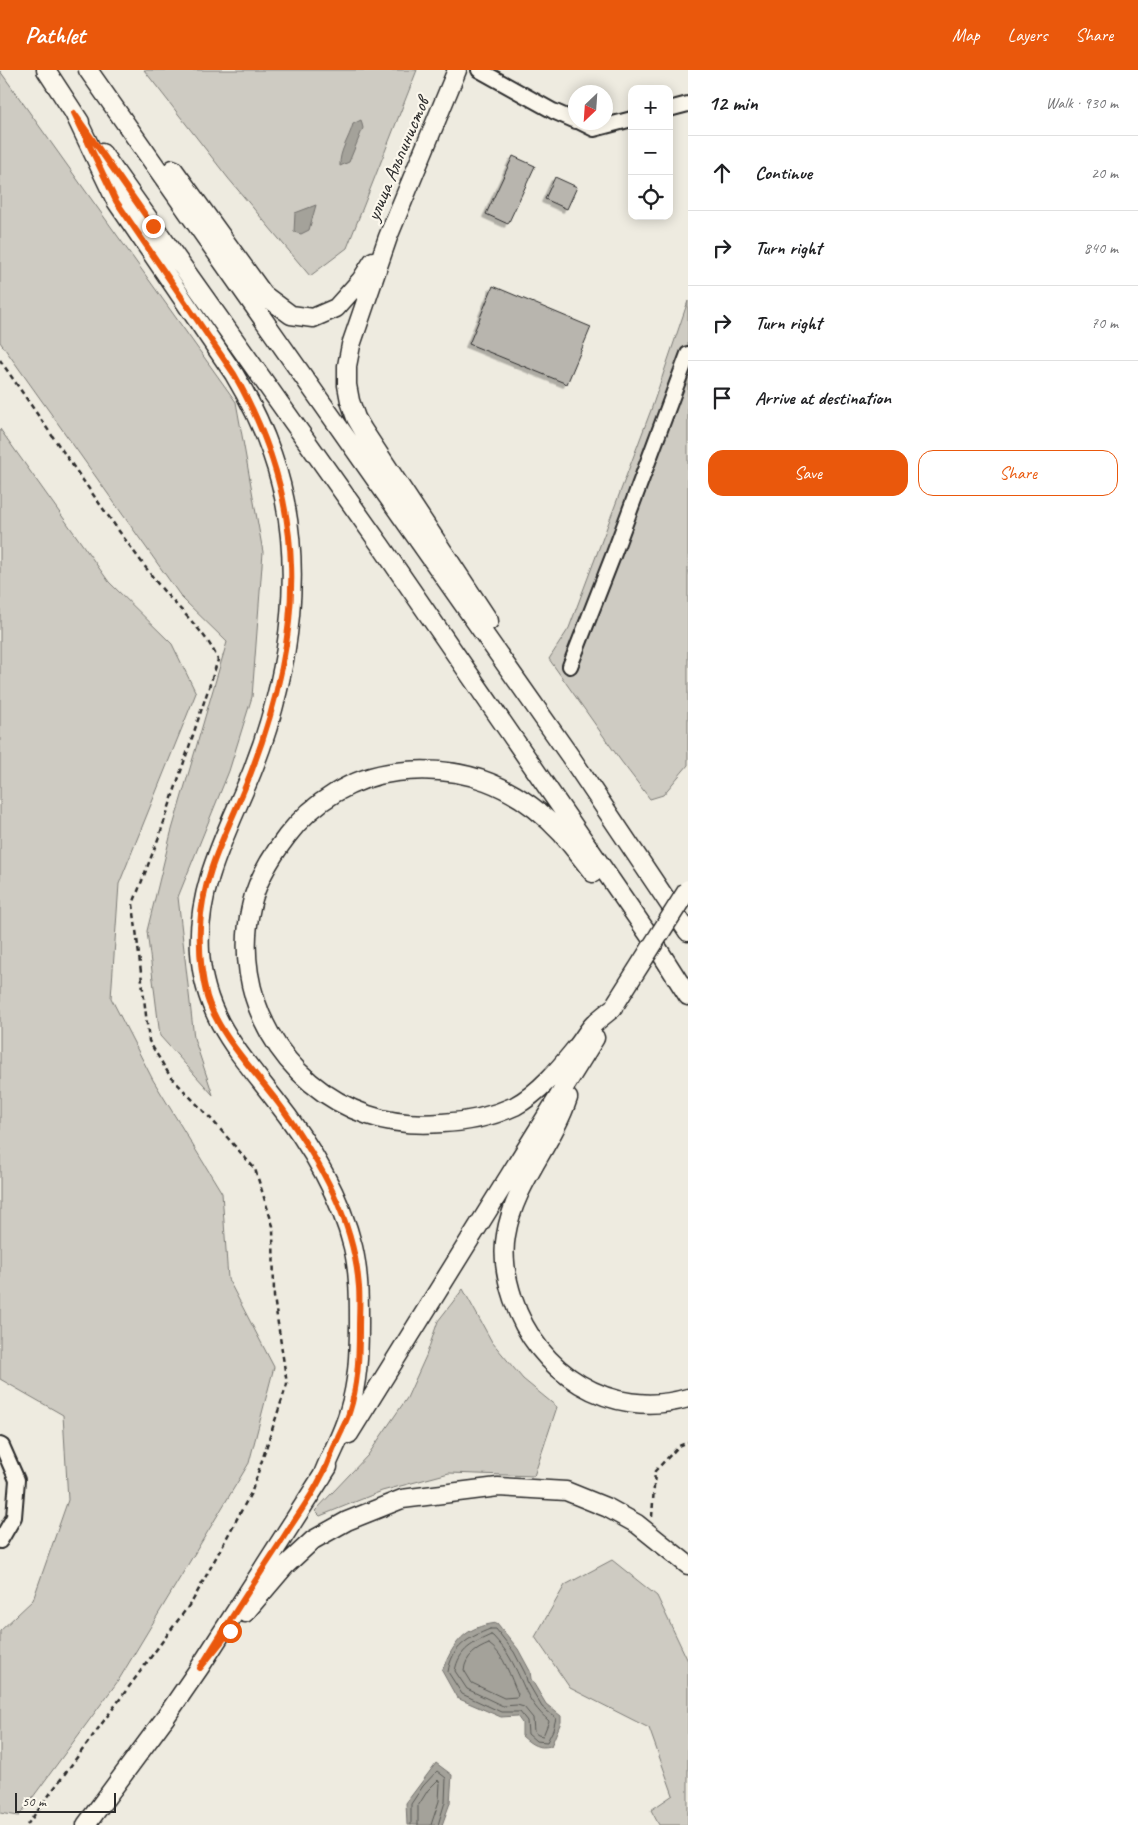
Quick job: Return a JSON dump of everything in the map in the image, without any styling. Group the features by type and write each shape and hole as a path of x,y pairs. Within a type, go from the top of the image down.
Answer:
{"main road":[{"path":"46,70 74,113 381,546 653,941 688,996"},
{"name":"улица Альпинистов","path":"388,237 457,70"},
{"path":"91,74 141,126 264,295 291,315 313,318 336,308 361,280 388,237"},
{"path":"91,74 572,759 688,932"},
{"path":"74,113 116,201 249,399 273,457 282,487 288,522 292,565 291,604 285,655 267,728 206,884 200,925 200,949 203,978 213,1011 240,1053 281,1106 317,1161 332,1189 344,1218 353,1248 359,1287 359,1361 349,1413 322,1477"},
{"path":"388,237 351,345 347,385 350,401 363,430 491,623 513,676"},
{"path":"615,1006 594,1024 577,1047 542,1086 515,1105 484,1116 455,1123 426,1124 399,1122 368,1115 346,1106 323,1092 302,1074 279,1049 264,1025 255,1000 248,967 247,939 251,907 262,877 276,851 292,829 312,809 333,794 358,781 385,773 416,769 448,771 466,774 503,788 540,814 561,833 622,909 653,941"},
{"path":"86,1825 200,1668 322,1477 688,889"},
{"path":"578,1068 557,1126 522,1187 512,1212 506,1236 504,1262 507,1283 522,1323 533,1342 558,1369 576,1382 591,1390 619,1400 638,1403 658,1403 688,1398"},
{"path":"200,1668 285,1566 314,1540 347,1521 402,1499 498,1487 566,1492 608,1508 637,1524 688,1565"}],"lane":[{"path":"480,70 568,118"},
{"path":"673,108 688,104"},
{"path":"613,124 628,120"},
{"path":"570,666 688,354"},
{"path":"0,1445 17,1480 14,1517 0,1541"}],"path":[{"path":"0,360 103,511 162,590 212,646 218,660 160,834 133,904 149,1041 170,1076 212,1120 254,1169 274,1226 274,1297 287,1384 252,1491 193,1600 27,1825"},
{"path":"651,1536 655,1471 679,1446 688,1442"}],"shaded area":[{"path":"144,70 417,70 347,248 310,276 228,178"},
{"path":"0,71 236,402 263,552 252,697 229,771 178,897 194,1038 213,1095 160,1036 147,931 171,833 227,642 182,598 0,342"},
{"path":"688,301 688,765 663,795 650,799 549,659 569,628 651,410"},
{"path":"0,429 109,582 172,644 196,693 119,884 111,998 153,1080 222,1193 228,1279 274,1367 249,1463 118,1681 19,1816 0,1813 0,1631 33,1600 68,1500 63,1415 0,1379"},
{"path":"463,1289 492,1342 523,1379 557,1407 534,1476 449,1473 382,1491 320,1516 315,1511 368,1455 407,1398 426,1356 438,1321"},
{"path":"612,1560 657,1596 688,1661 688,1825 659,1825 651,1810 673,1795 649,1728 570,1688 535,1637 565,1585"}],"water":[{"path":"361,120 363,128 349,162 340,166 343,150 353,124"},
{"path":"316,205 309,230 301,234 294,232 295,213"},
{"path":"497,1623 518,1649 530,1671 531,1679 546,1704 561,1716 561,1722 551,1746 535,1746 522,1736 522,1723 517,1716 501,1717 457,1698 442,1671 456,1644 468,1632"},
{"path":"436,1763 452,1775 450,1803 442,1825 407,1825 406,1803"}],"building":[{"path":"513,156 535,166 508,224 486,214"},
{"path":"555,177 577,187 567,209 545,199"},
{"path":"493,286 591,327 567,384 469,344"}],"route":[{"path":"153,226 74,113 116,201 249,399 273,457 282,487 288,522 292,565 291,604 285,655 267,728 206,884 201,908 201,962 208,997 220,1024 281,1106 317,1161 332,1189 344,1218 353,1248 359,1287 359,1361 349,1413 322,1477 200,1668 230,1631"}]}
